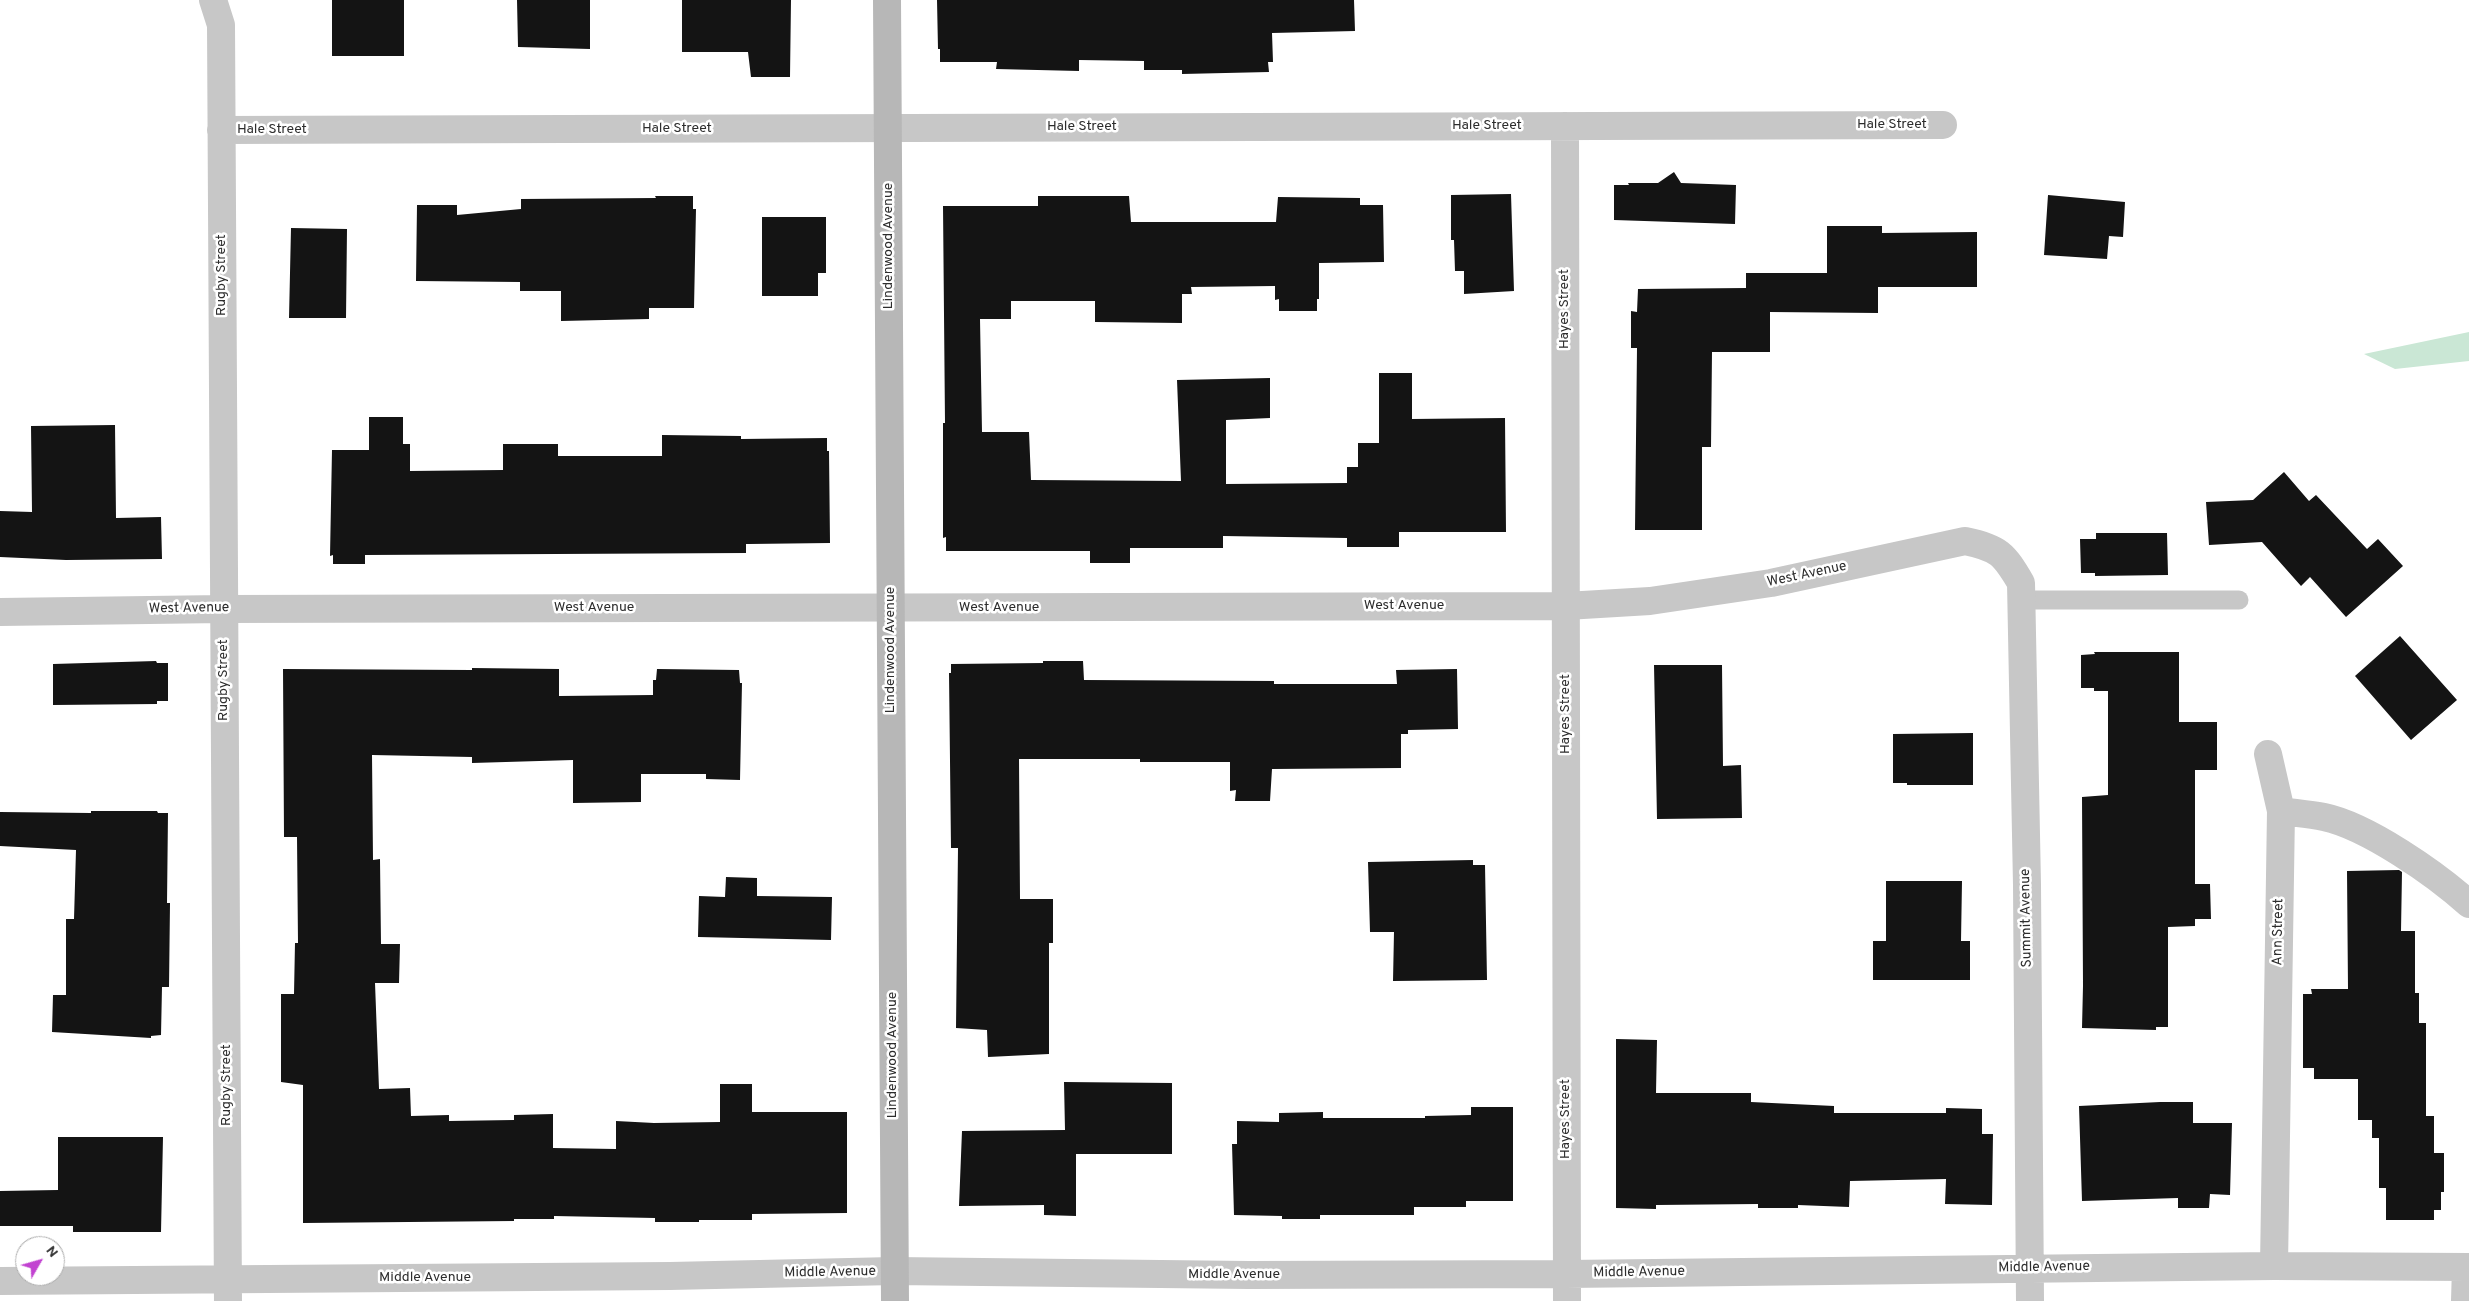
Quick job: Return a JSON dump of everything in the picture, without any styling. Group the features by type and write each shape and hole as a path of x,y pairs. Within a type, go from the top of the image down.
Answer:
{"street":[{"name":"Rugby Street","path":"214,0 221,25 228,1290"},
{"name":"Lindenwood Avenue","path":"887,0 894,1301"},
{"name":"Hale Street","path":"221,130 1943,125"},
{"name":"Hayes Street","path":"1565,126 1566,1301"},
{"name":"West Avenue","path":"0,612 223,608 1566,606 1650,600 1771,583 1965,541 1991,548"},
{"name":"Summit Avenue","path":"1991,548 2007,559 2021,583 2030,1301"},
{"path":"2268,754 2281,811 2325,817 2362,831 2430,872 2469,904"},
{"name":"Ann Street","path":"2274,1266 2281,811"},
{"name":"Middle Avenue","path":"0,1280 228,1290 670,1276 894,1272 1249,1275 1566,1274 2274,1266 2467,1267"},
{"path":"2466,1301 2467,1267"}],"lane":[{"path":"2021,600 2239,600"}],"shaded area":[{"path":"2469,332 2469,361 2395,369 2364,354"}],"building":[{"path":"332,0 404,0 404,56 332,56"},
{"path":"517,0 590,0 590,49 518,47"},
{"path":"682,0 791,0 790,77 751,77 748,52 682,52"},
{"path":"937,0 1354,0 1355,31 1272,33 1273,62 1268,62 1269,72 1182,74 1182,70 1144,70 1144,61 1079,60 1079,71 996,69 997,62 940,62"},
{"path":"1674,172 1681,183 1736,185 1735,224 1614,220 1614,185 1658,183"},
{"path":"1511,194 1514,291 1464,294 1464,271 1455,271 1454,240 1451,240 1451,195"},
{"path":"2048,195 2125,202 2123,237 2109,236 2107,259 2044,255"},
{"path":"655,196 693,196 693,209 696,209 694,308 649,308 649,319 561,321 561,291 520,291 520,282 416,281 417,205 457,205 457,215 521,209 521,199 656,198"},
{"path":"1038,196 1129,196 1131,222 1276,222 1278,197 1360,198 1360,205 1383,205 1384,262 1319,263 1317,311 1279,311 1279,299 1275,300 1275,286 1191,287 1192,294 1182,294 1182,323 1095,322 1095,301 1011,301 1011,319 980,319 982,432 1029,432 1031,480 1181,481 1177,380 1270,378 1270,418 1226,420 1226,484 1347,483 1347,467 1358,467 1358,443 1379,443 1379,373 1412,373 1412,419 1505,418 1506,532 1399,532 1399,547 1347,547 1347,538 1223,536 1223,548 1130,548 1130,563 1090,563 1090,551 946,551 946,537 943,538 943,423 945,423 943,206 1038,206"},
{"path":"762,217 826,217 826,273 818,273 818,296 762,296"},
{"path":"1827,226 1882,226 1882,233 1977,232 1977,287 1878,287 1878,313 1770,312 1770,352 1712,352 1711,447 1702,447 1702,530 1635,530 1637,348 1631,348 1631,311 1637,312 1638,289 1746,288 1746,273 1827,273"},
{"path":"291,228 347,229 346,318 289,318"},
{"path":"369,417 403,417 403,444 410,444 410,471 503,470 503,444 558,444 558,456 662,456 662,435 741,436 741,439 827,438 827,451 829,451 830,543 746,544 746,553 365,555 365,564 333,564 333,555 330,556 332,450 369,450"},
{"path":"115,425 116,518 161,517 162,559 66,560 0,557 0,511 32,512 31,426"},
{"path":"2284,472 2309,501 2316,495 2367,549 2378,539 2403,566 2346,617 2310,577 2301,586 2262,542 2209,545 2206,502 2253,500"},
{"path":"2096,533 2167,533 2168,575 2095,576 2095,573 2081,573 2080,539 2096,539"},
{"path":"2400,636 2457,700 2411,740 2355,676"},
{"path":"2094,652 2179,652 2179,722 2217,722 2217,770 2195,770 2195,884 2210,884 2211,919 2195,919 2195,926 2168,927 2168,1027 2156,1027 2156,1030 2082,1028 2082,797 2108,795 2108,691 2094,691 2094,688 2081,688 2081,655 2095,654"},
{"path":"156,661 157,663 168,663 168,701 157,701 157,704 53,705 53,664"},
{"path":"1043,661 1083,661 1084,680 1274,681 1274,684 1397,684 1396,670 1457,669 1458,729 1408,730 1408,734 1401,734 1401,768 1272,769 1270,801 1235,801 1236,790 1230,791 1230,762 1140,762 1140,759 1019,759 1020,899 1053,899 1053,943 1049,943 1049,1054 988,1057 987,1030 956,1028 958,848 951,848 949,673 951,673 951,664 1043,663"},
{"path":"1654,665 1722,665 1723,766 1741,765 1742,818 1657,819"},
{"path":"472,668 559,669 559,696 653,695 653,680 656,680 657,669 739,670 740,683 742,683 740,780 706,779 706,774 641,774 641,802 573,803 573,760 472,763 472,757 372,755 373,860 380,859 381,944 400,944 399,983 375,983 379,1089 410,1088 411,1116 449,1115 449,1121 514,1120 514,1115 553,1114 553,1148 616,1149 616,1121 654,1123 720,1122 720,1084 752,1084 752,1112 847,1112 847,1213 752,1214 752,1220 699,1220 699,1222 655,1222 655,1218 554,1216 554,1219 514,1219 514,1221 303,1223 303,1085 281,1082 281,994 294,994 295,943 298,943 297,837 284,837 283,669 472,670"},
{"path":"1973,733 1973,785 1907,785 1907,783 1893,783 1893,734"},
{"path":"91,811 157,811 158,813 168,813 167,903 170,903 169,987 162,987 161,1035 151,1036 151,1038 52,1032 53,995 66,995 66,919 74,919 76,850 0,846 0,812 91,813"},
{"path":"1473,860 1473,865 1485,865 1487,980 1393,981 1394,932 1370,932 1368,862"},
{"path":"2399,870 2402,872 2401,931 2415,931 2415,993 2419,993 2419,1023 2426,1023 2426,1116 2434,1116 2434,1153 2444,1153 2444,1192 2441,1192 2441,1210 2434,1210 2434,1220 2386,1220 2386,1188 2379,1188 2379,1138 2372,1138 2372,1120 2358,1120 2358,1079 2314,1079 2314,1068 2303,1068 2303,994 2312,994 2311,989 2348,989 2347,871"},
{"path":"726,877 757,878 757,896 832,897 831,940 698,937 699,896 725,897"},
{"path":"1886,881 1962,881 1961,941 1970,941 1970,980 1873,980 1873,941 1886,941"},
{"path":"1616,1039 1657,1040 1656,1093 1751,1093 1751,1102 1834,1106 1834,1113 1946,1113 1946,1108 1982,1109 1982,1134 1993,1134 1992,1205 1945,1204 1946,1179 1850,1181 1849,1207 1798,1205 1798,1208 1758,1208 1758,1204 1656,1205 1656,1209 1616,1208"},
{"path":"1064,1082 1172,1083 1172,1154 1076,1154 1076,1216 1044,1215 1044,1205 959,1206 962,1131 1065,1130"},
{"path":"2193,1102 2193,1123 2232,1123 2230,1195 2210,1194 2209,1208 2178,1208 2178,1198 2082,1201 2079,1106"},
{"path":"1471,1107 1513,1107 1513,1201 1466,1201 1466,1207 1414,1207 1414,1215 1320,1215 1320,1219 1282,1219 1282,1216 1234,1215 1232,1144 1237,1144 1237,1121 1279,1122 1279,1113 1323,1112 1323,1118 1425,1118 1425,1116 1471,1115"},
{"path":"58,1137 163,1137 161,1232 73,1232 73,1226 0,1226 0,1191 58,1190"}]}
